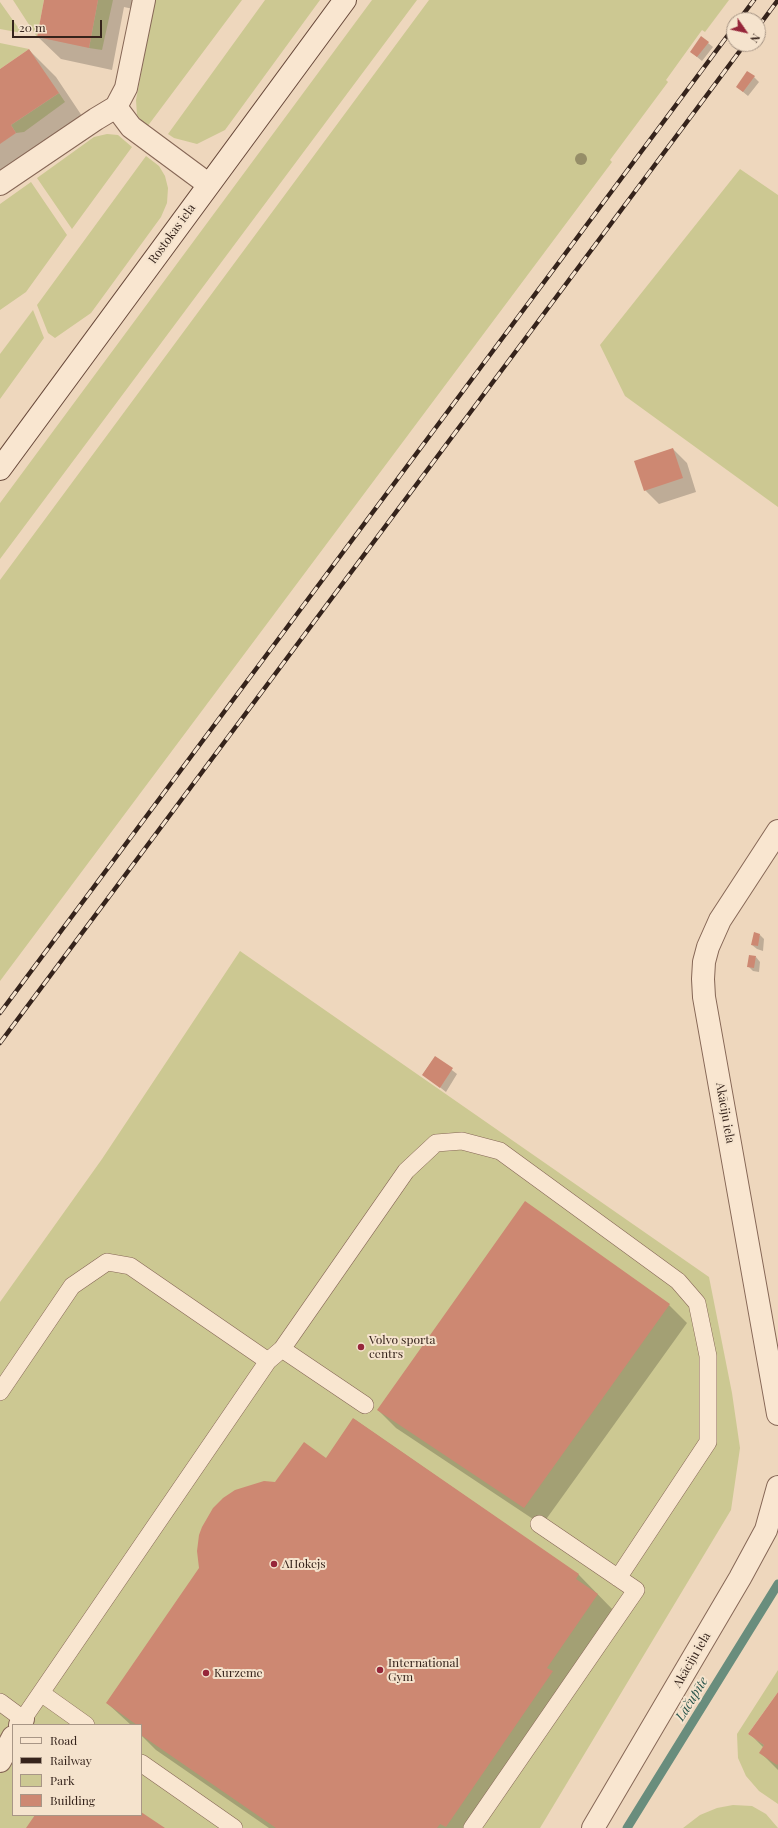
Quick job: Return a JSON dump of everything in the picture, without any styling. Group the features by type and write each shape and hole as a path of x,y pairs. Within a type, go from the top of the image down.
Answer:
{"street":[{"path":"0,184 96,119 116,108 126,88 144,0"},
{"name":"Rostokas iela","path":"0,469 208,184 345,0"},
{"path":"116,108 131,127 208,184"},
{"name":"Akāciju iela","path":"778,830 720,920 708,946 704,962 703,979 704,997 778,1414"},
{"name":"Akāciju iela","path":"593,1828 740,1578 766,1530 778,1487"},
{"path":"0,1761 12,1740"}],"lane":[{"path":"21,1724 40,1693 268,1361 282,1349 406,1170 436,1143 462,1141 500,1152 678,1281 697,1303 708,1356 708,1442 618,1578"},
{"path":"0,1392 72,1286 107,1262 130,1266 268,1361"},
{"path":"282,1349 365,1405"},
{"path":"472,1828 636,1590 539,1524"},
{"path":"40,1693 85,1724"},
{"path":"0,1702 17,1724"},
{"path":"142,1764 234,1828"}],"green space":[{"path":"13,0 44,0 37,37"},
{"path":"98,0 113,0 102,50 89,48"},
{"path":"155,0 242,0 147,127 137,115 136,100"},
{"path":"265,0 320,0 225,130 197,144 174,138 168,134"},
{"path":"372,0 417,0 0,559 0,503"},
{"path":"429,0 729,0 705,32 702,30 666,80 668,82 610,160 612,162 0,981 0,580"},
{"path":"0,2 22,33 0,29"},
{"path":"0,43 29,49 0,69"},
{"path":"59,93 65,102 24,132 16,133 11,125"},
{"path":"107,134 118,135 132,147 72,229 37,178 94,137"},
{"path":"146,156 159,166 165,176 168,188 167,203 161,217 91,313 55,338 48,333 37,305"},
{"path":"740,169 778,195 778,507 625,396 600,345"},
{"path":"31,182 67,235 26,292 0,310 0,204"},
{"path":"33,310 44,338 0,399 0,354"},
{"name":"Volvo sporta centrs","path":"240,951 709,1277 732,1393 740,1448 731,1510 540,1828 0,1828 0,1302 102,1159"},
{"path":"778,1670 778,1692 748,1734 764,1745 760,1753 778,1764 778,1804 759,1791 746,1776 738,1758 737,1734"},
{"path":"733,1805 752,1806 766,1814 778,1828 683,1828 700,1815 717,1808"}],"building":[{"path":"44,0 98,0 89,48 37,37"},
{"path":"701,36 709,42 697,57 690,52"},
{"path":"29,49 59,93 11,125 16,133 0,144 0,69"},
{"path":"747,71 755,76 743,92 736,87"},
{"path":"673,448 683,478 644,491 634,461"},
{"path":"754,932 760,934 758,946 751,945"},
{"path":"749,955 756,956 754,968 747,967"},
{"path":"435,1056 453,1068 440,1088 422,1075"},
{"path":"525,1201 670,1304 524,1508 377,1410"},
{"path":"353,1418 579,1574 576,1579 598,1594 547,1668 553,1671 446,1827 440,1824 437,1828 276,1828 142,1736 142,1724 136,1724 106,1703 199,1568 197,1551 199,1535 213,1508 223,1498 235,1490 264,1481 275,1482 304,1442 326,1458"},
{"path":"778,1692 777,1765 759,1753 764,1745 748,1734"},
{"path":"142,1813 165,1828 26,1828 34,1816 142,1816"}],"waterway":[{"name":"Lāčupīte","path":"627,1828 778,1584"}],"railway":[{"path":"745,12 754,0"},
{"path":"766,16 778,0"},
{"path":"0,1013 726,38"},
{"path":"0,1043 739,52"}],"place":[{"name":"Volvo sporta centrs","path":"361,1347"},
{"name":"AHokejs","path":"274,1564"},
{"name":"International Gym","path":"380,1670"},
{"name":"Kurzeme","path":"206,1673"}]}
